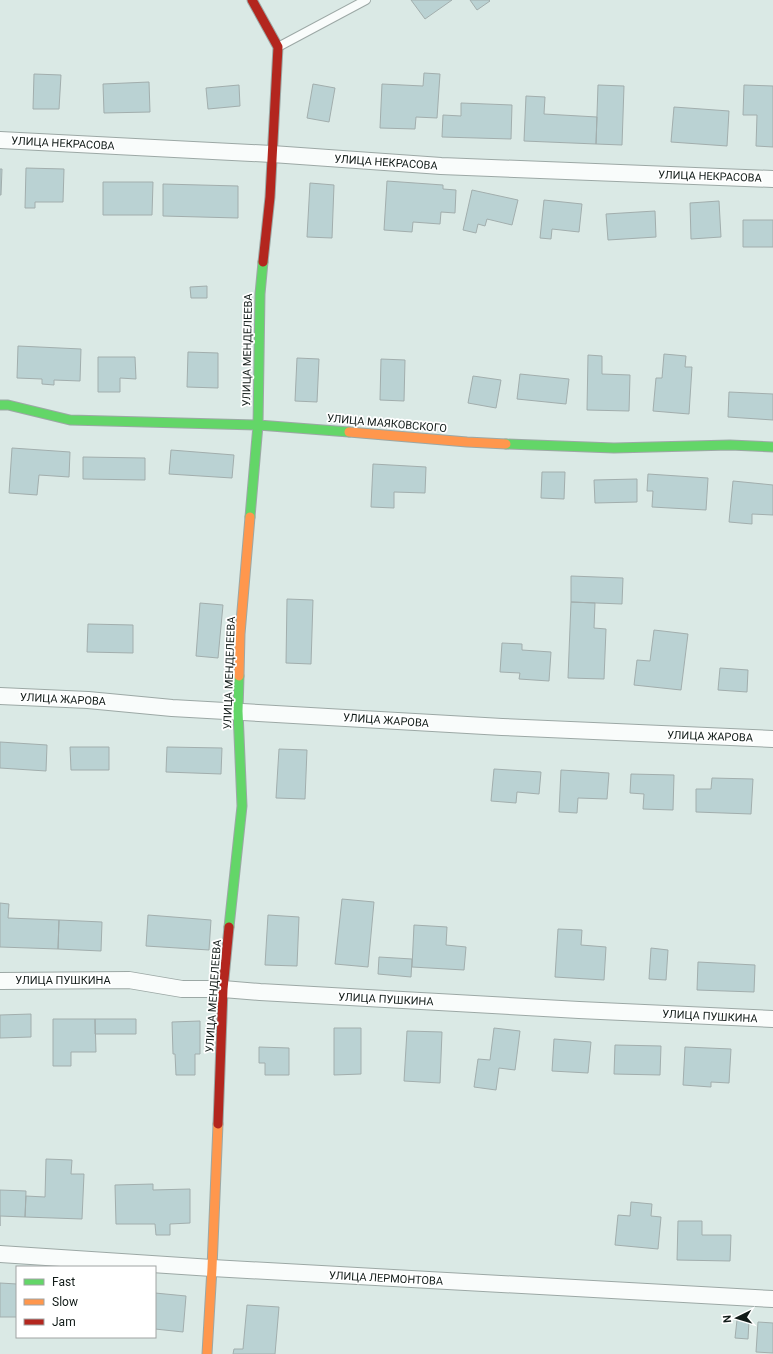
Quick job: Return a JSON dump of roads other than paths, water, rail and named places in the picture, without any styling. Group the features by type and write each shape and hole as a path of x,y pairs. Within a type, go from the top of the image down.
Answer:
{"street":[{"path":"252,0 278,47"},
{"name":"УЛИЦА МЕНДЕЛЕЕВА","path":"207,1354 212,1268 223,989 242,806 238,711 240,634 258,425 260,294 270,197 278,47"},
{"name":"УЛИЦА НЕКРАСОВА","path":"0,140 272,154 441,166 773,179"},
{"name":"УЛИЦА МАЯКОВСКОГО","path":"0,405 8,405 70,420 258,425 482,443 614,448 730,446 773,448"},
{"name":"УЛИЦА ЖАРОВА","path":"0,696 88,700 172,708 502,728 773,739"},
{"name":"УЛИЦА ПУШКИНА","path":"0,981 129,980 182,989 223,989 267,993 773,1019"},
{"name":"УЛИЦА ЛЕРМОНТОВА","path":"0,1254 212,1268 766,1300 773,1299"}],"lane":[{"path":"278,47 366,0"}]}
